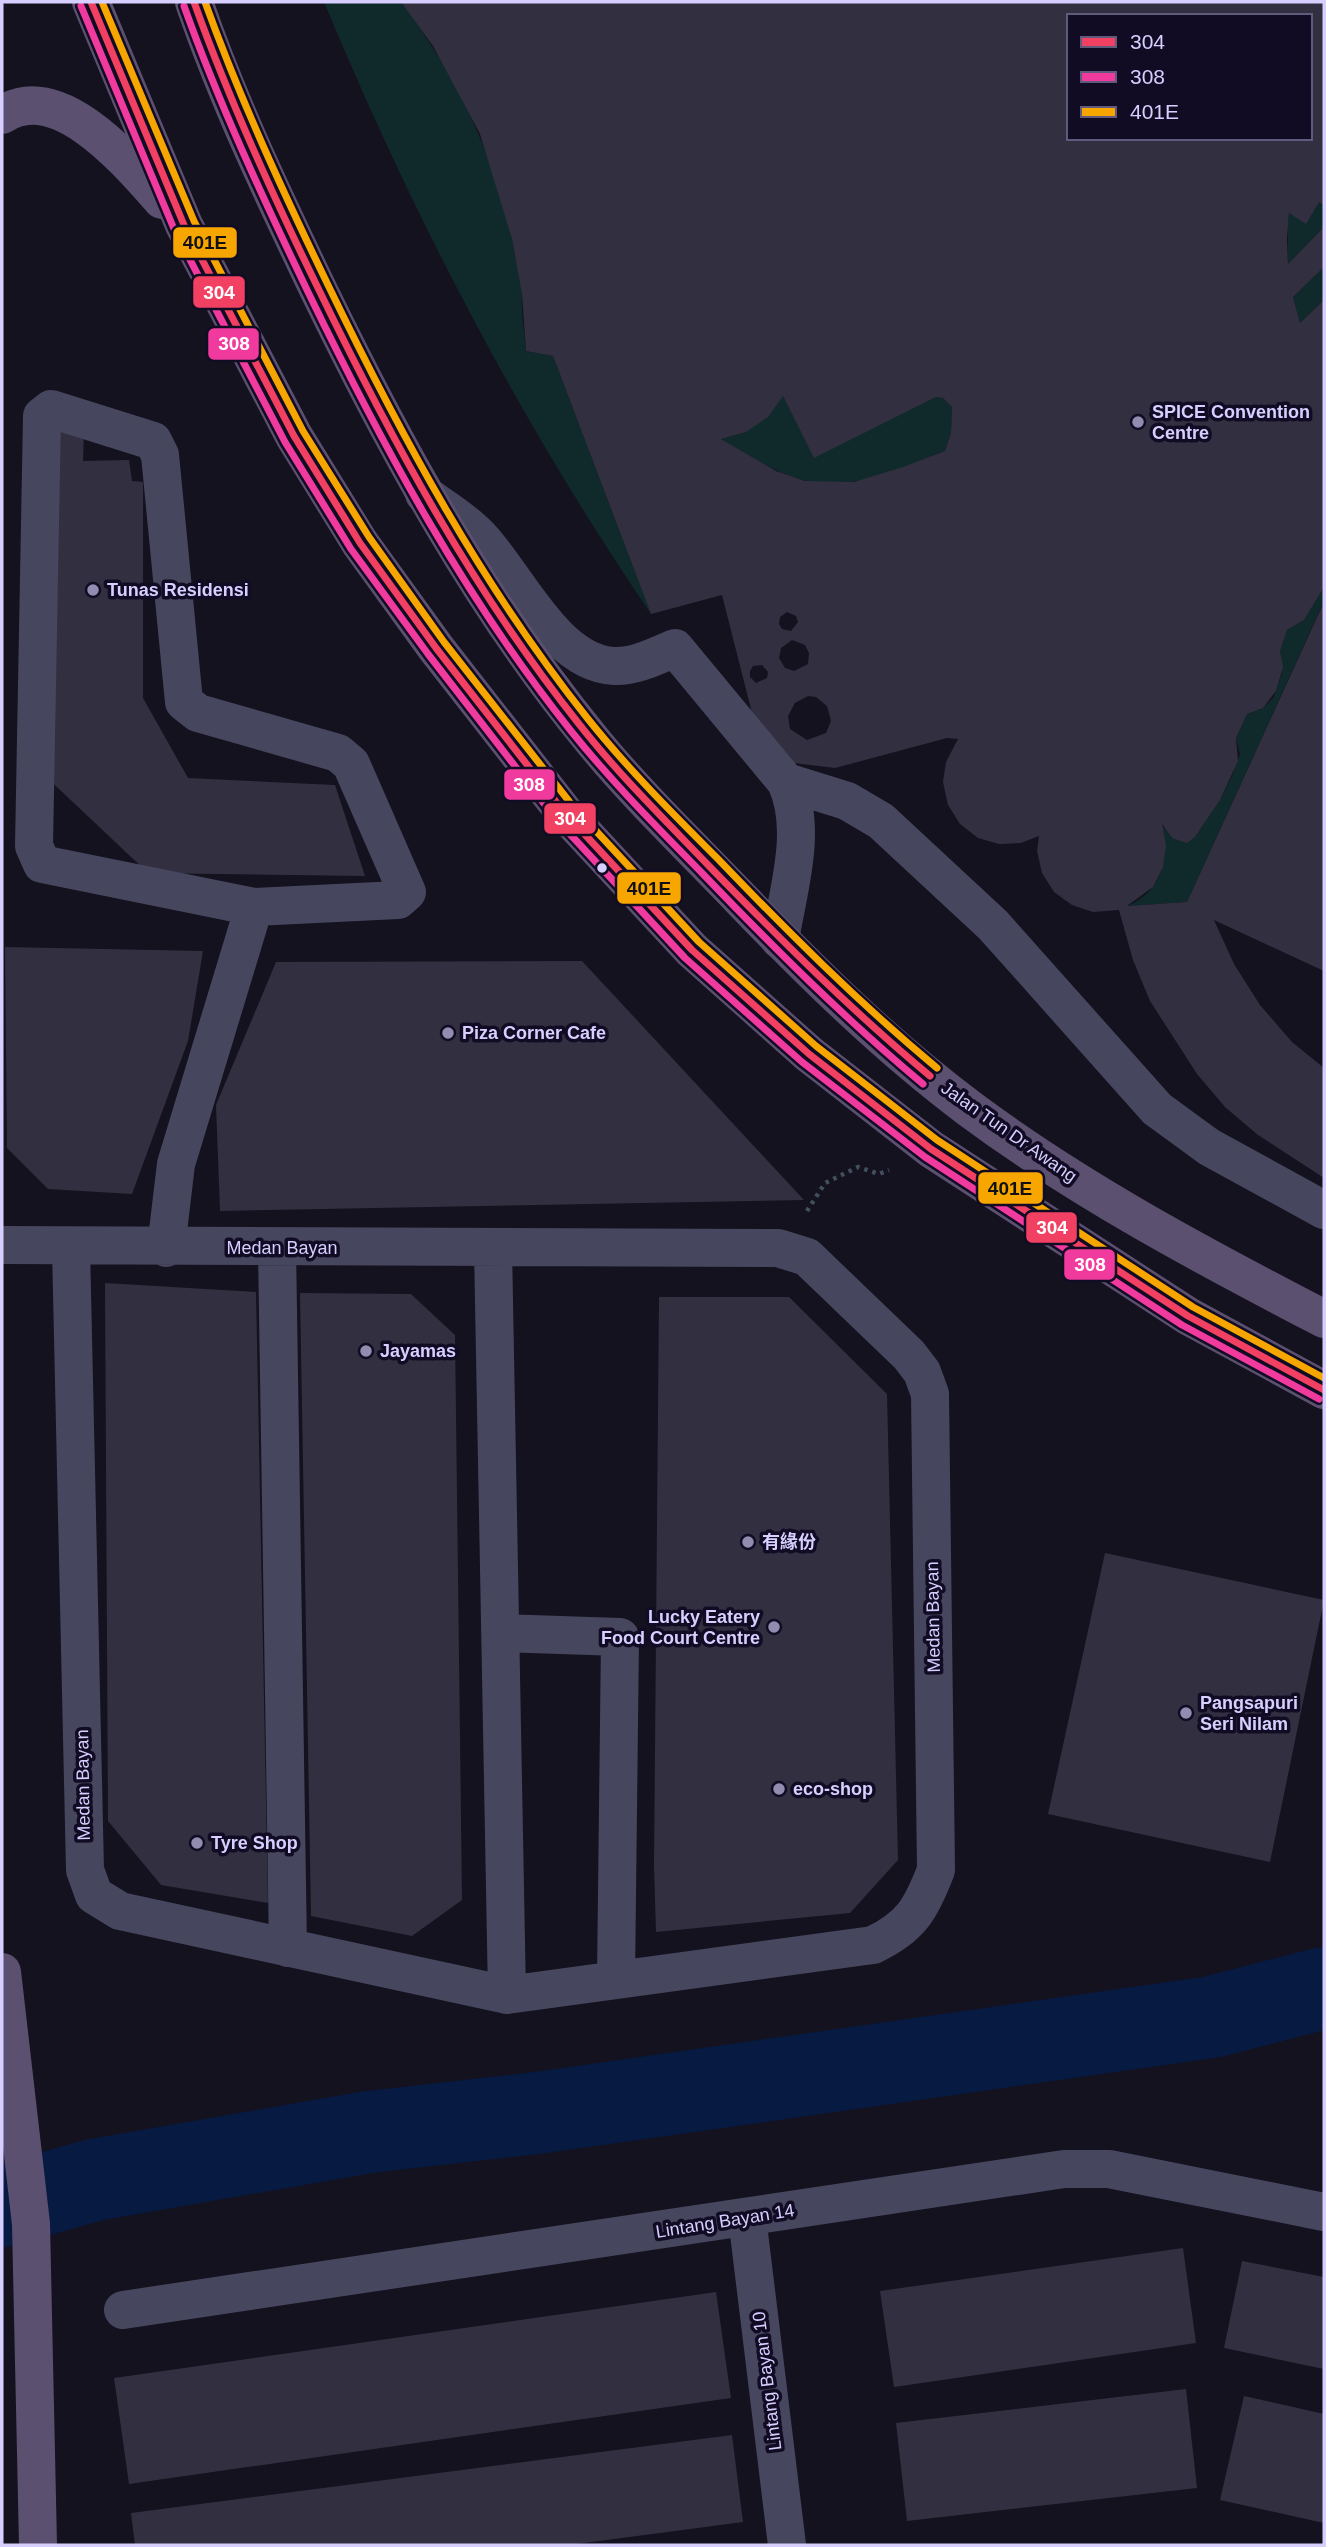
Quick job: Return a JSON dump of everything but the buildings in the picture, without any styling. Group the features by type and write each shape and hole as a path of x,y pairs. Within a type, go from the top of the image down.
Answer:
{"main road":[{"path":"91,2 184,225 294,436 360,542 436,648 564,812 692,950 809,1054 931,1149 1188,1316 1324,1390"},
{"name":"Jalan Tun Dr Awang","path":"194,2 265,182 356,367 424,495 503,621 592,741 780,940 876,1032 971,1109 1174,1241 1324,1319"},
{"path":"2,115 21,106 47,107 85,125 126,159 184,225"},
{"path":"2,1972 31,2224 37,2545"}],"street":[{"path":"51,409 153,441 160,455 184,702 198,713 338,753 351,764 407,892 398,900 254,907 42,864 34,846 43,416 51,409"},
{"path":"424,495 477,533 538,615 591,660 613,666 632,664 675,648 786,782 794,802 797,822 780,940"},
{"path":"786,782 847,801 881,821 993,925 1157,1109 1209,1147 1324,1210"},
{"path":"166,1248 176,1164 254,907"},
{"name":"Medan Bayan","path":"2,1245 71,1248 778,1248 807,1257 909,1355 922,1372 930,1394 936,1870 922,1906 898,1933 873,1945 508,1995 120,1911 94,1895 85,1870 71,1248"},
{"path":"277,1248 288,1948"},
{"path":"493,1248 508,1995"},
{"path":"500,1633 620,1637 616,1980"},
{"name":"Lintang Bayan 14","path":"123,2310 1064,2169 1109,2169 1157,2176 1324,2212"},
{"name":"Lintang Bayan 10","path":"747,2217 787,2545"}],"path":[{"path":"778,1248 825,1183 859,1167 879,1174 931,1149"}],"green space":[{"path":"324,2 401,2 457,90 487,154 508,221 521,283 526,351 553,356 651,614 557,467 472,316 394,161"},
{"path":"1324,161 1324,227 1288,264 1288,224 1294,174"},
{"path":"1324,267 1324,300 1300,323 1293,297"},
{"path":"783,396 814,457 936,397 943,398 952,407 951,433 945,451 876,477 839,483 803,480 771,467 721,439 746,432"},
{"path":"1324,587 1324,601 1187,902 1127,906 1148,892 1160,873 1164,850 1162,825 1172,838 1187,842 1195,837 1220,800 1240,754 1236,738 1247,714 1263,708 1274,697 1282,673 1280,651 1287,630 1304,620"}],"waterway":[{"path":"2,2206 94,2180 369,2132 537,2113 1212,2017 1324,1988"}],"transit line":[{"name":"304","path":"91,2 184,225 294,436 360,543 436,648 564,812 692,950 809,1054 931,1149 1188,1316 1324,1390"},
{"name":"401E","path":"102,2 194,221 303,431 369,537 444,642 572,805 699,942 816,1046 937,1140 1193,1307 1324,1378"},
{"name":"304","path":"194,2 252,146 346,345 436,514 504,621 579,724 642,797 817,974 930,1076"},
{"name":"401E","path":"205,2 263,145 356,342 446,509 513,617 588,719 651,791 824,967 937,1068"},
{"name":"308","path":"81,6 174,229 285,442 351,549 428,654 556,819 685,958 802,1062 925,1157 1182,1325 1319,1399"},
{"name":"308","path":"184,6 242,150 336,350 396,464 495,628 571,731 635,804 810,982 923,1084"}],"place":[{"name":"SPICE Convention Centre","path":"1138,422"},
{"name":"Tunas Residensi","path":"93,590"},
{"name":"Piza Corner Cafe","path":"448,1033"},
{"name":"Jayamas","path":"366,1351"},
{"name":"有緣份","path":"748,1542"},
{"name":"Lucky Eatery Food Court Centre","path":"774,1627"},
{"name":"Pangsapuri Seri Nilam","path":"1186,1713"},
{"name":"eco-shop","path":"779,1789"},
{"name":"Tyre Shop","path":"197,1843"}]}
